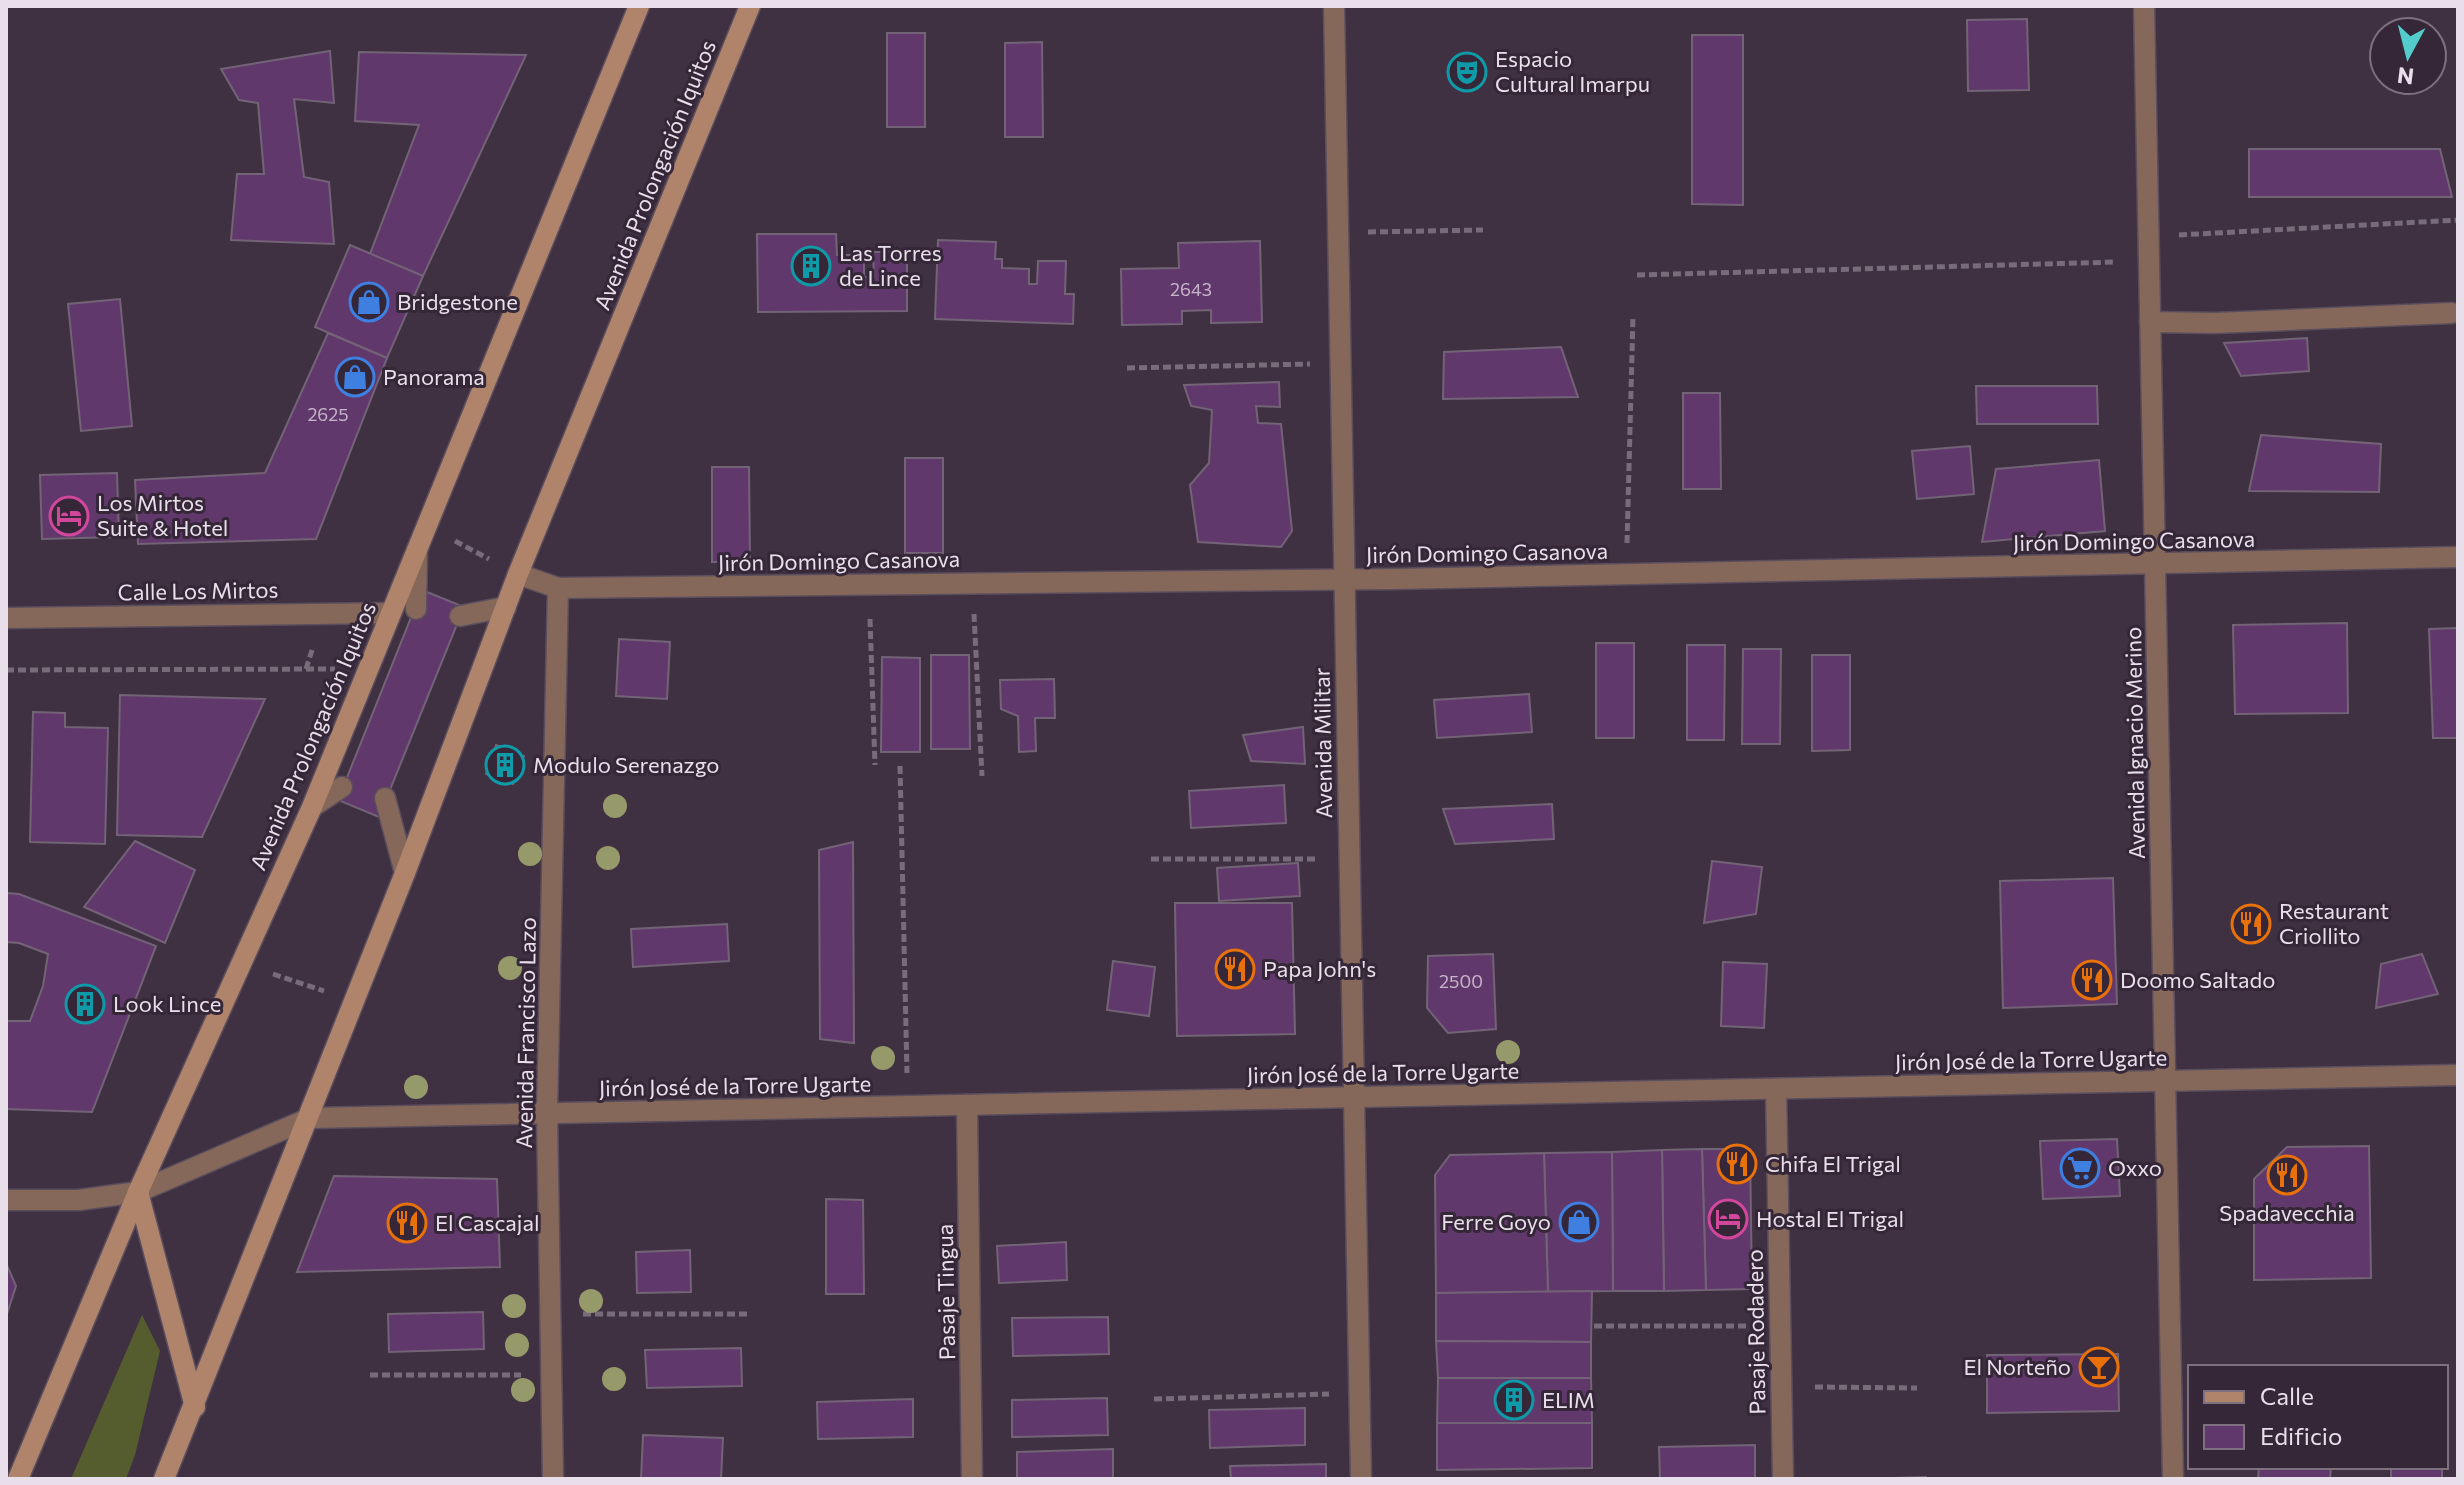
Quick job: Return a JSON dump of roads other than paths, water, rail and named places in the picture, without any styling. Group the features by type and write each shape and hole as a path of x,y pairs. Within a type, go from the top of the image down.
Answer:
{"main road":[{"name":"Avenida Prolongación Iquitos","path":"18,1479 138,1192 312,807 639,6"},
{"name":"Avenida Prolongación Iquitos","path":"164,1479 310,1118 518,574 750,6"},
{"path":"138,1192 195,1407"}],"street":[{"name":"Avenida Militar","path":"1334,6 1361,1479"},
{"name":"Avenida Ignacio Merino","path":"2144,6 2173,1479"},
{"path":"2150,322 2215,323 2452,313"},
{"path":"416,609 417,550"},
{"name":"Jirón Domingo Casanova","path":"518,574 558,588 1626,575 2458,557"},
{"name":"Avenida Francisco Lazo","path":"553,1479 547,1113 558,588"},
{"path":"460,616 506,607"},
{"name":"Calle Los Mirtos","path":"6,618 390,613"},
{"path":"312,807 342,787"},
{"path":"385,798 405,873"},
{"name":"Jirón José de la Torre Ugarte","path":"310,1118 2458,1075"},
{"name":"Pasaje Rodadero","path":"1776,1089 1783,1479"},
{"name":"Pasaje Tingua","path":"967,1105 972,1479"},
{"path":"6,1200 79,1200 138,1192 310,1118"}],"place":[{"name":"Espacio Cultural Imarpu","path":"1467,72"},
{"name":"Las Torres de Lince","path":"811,266"},
{"name":"Bridgestone","path":"369,302"},
{"name":"Panorama","path":"355,377"},
{"name":"Los Mirtos Suite & Hotel","path":"69,516"},
{"name":"Modulo Serenazgo","path":"505,765"},
{"name":"Restaurant Criollito","path":"2251,924"},
{"name":"Papa John's","path":"1235,969"},
{"name":"Doomo Saltado","path":"2092,980"},
{"name":"Look Lince","path":"85,1004"},
{"name":"Chifa El Trigal","path":"1737,1164"},
{"name":"Oxxo","path":"2080,1168"},
{"name":"Spadavecchia","path":"2287,1175"},
{"name":"Hostal El Trigal","path":"1728,1219"},
{"name":"Ferre Goyo","path":"1579,1222"},
{"name":"El Cascajal","path":"407,1223"},
{"name":"El Norteño","path":"2099,1367"},
{"name":"ELIM","path":"1514,1400"}]}
